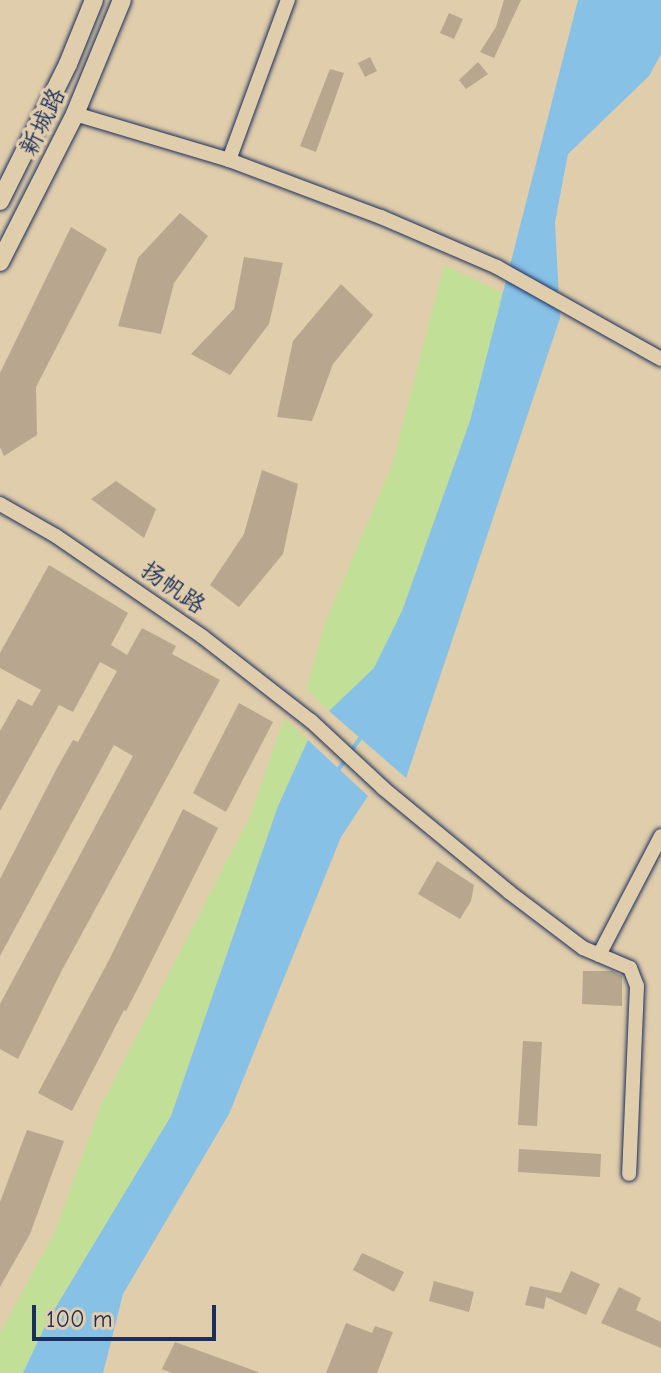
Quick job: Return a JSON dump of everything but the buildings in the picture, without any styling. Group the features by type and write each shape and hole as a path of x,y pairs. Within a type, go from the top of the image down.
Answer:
{"main road":[{"name":"新城路","path":"0,201 68,64 94,0"},
{"name":"新城路","path":"0,262 75,114 122,0"}],"street":[{"path":"229,160 288,0"},
{"path":"75,114 229,160 381,217 497,267 661,359"},
{"name":"扬帆路","path":"0,504 137,589 311,721 383,788 509,892 583,948 630,968 637,986 629,1174"},
{"path":"599,955 661,836"}],"green space":[{"path":"444,265 505,294 470,421 402,611 374,669 329,711 306,689 327,618 392,465"},
{"path":"284,718 308,740 278,806 171,1116 48,1320 23,1373 0,1373 0,1333 55,1231 101,1105 251,814"}],"water":[{"path":"578,0 661,0 661,54 649,76 568,154 555,222 560,318 406,778 329,711 374,668 402,611 470,421"},
{"path":"308,740 368,796 341,837 229,1114 123,1294 103,1373 23,1373 48,1320 171,1116 278,806"}],"waterway":[{"path":"336,773 363,734"}]}
